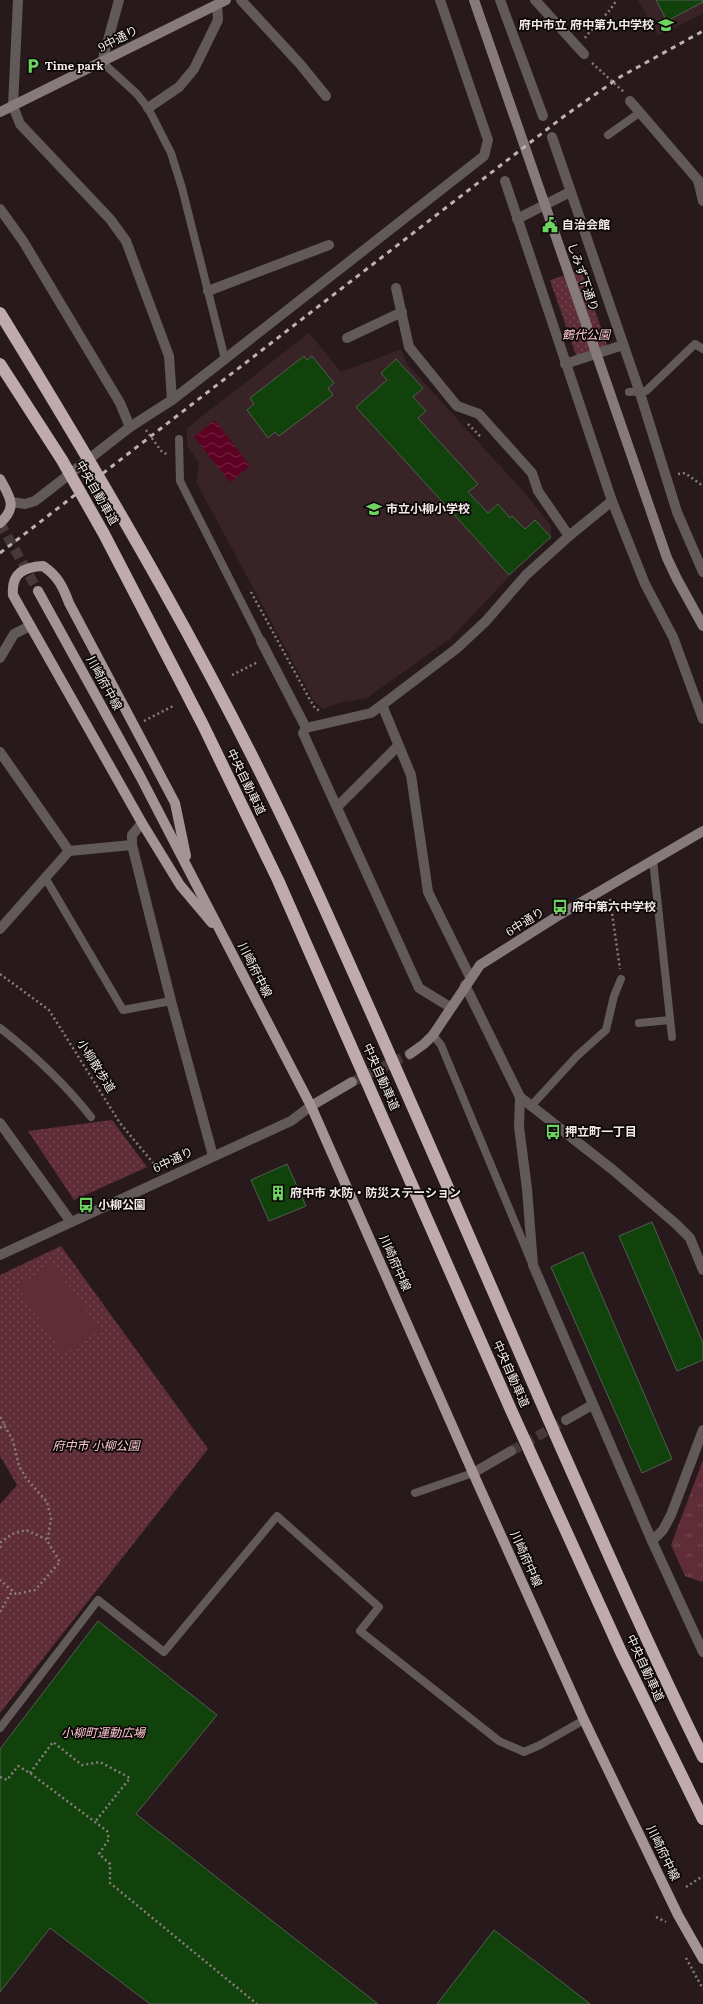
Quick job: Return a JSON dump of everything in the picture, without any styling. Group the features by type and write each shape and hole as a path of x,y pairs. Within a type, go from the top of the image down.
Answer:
{"highway":[{"name":"中央自動車道","path":"0,313 82,446 125,520 229,713 306,869 442,1174 634,1614 703,1757"},
{"name":"中央自動車道","path":"0,364 62,460 104,534 203,725 278,880 508,1402 621,1652 703,1819"}],"main road":[{"path":"0,479 10,496 12,507 7,517 0,523"},
{"path":"189,869 175,803 69,603 60,582 53,573 43,566 24,570 16,577 12,585 13,595 142,823 180,885 224,937"},
{"name":"川崎府中線","path":"38,591 189,869 311,1106 584,1720 678,1915 703,1959"}],"street":[{"path":"18,0 13,106 20,124 110,219 126,240 169,356 172,400"},
{"path":"102,62 119,0"},
{"name":"9中通り","path":"0,112 226,0"},
{"path":"241,0 300,64 326,96"},
{"path":"11,502 25,504 35,501 130,427 172,400 484,156 488,140 440,0"},
{"name":"しみず下通り","path":"474,0 667,558 676,579 703,626"},
{"path":"500,0 543,116"},
{"path":"535,0 584,54"},
{"path":"148,108 179,87 194,69 218,20 217,5"},
{"path":"630,100 639,113 698,180 703,201"},
{"path":"552,136 623,345 634,391 666,476 677,512 703,572"},
{"path":"505,181 612,501 645,584 673,637 703,719"},
{"path":"517,219 570,192"},
{"path":"0,209 23,241 116,396 130,427"},
{"path":"208,291 330,246"},
{"path":"396,288 409,347 457,406 479,414 532,473 538,491 569,536"},
{"path":"346,338 402,312"},
{"path":"565,364 623,345"},
{"path":"450,1007 419,988 303,733 306,728 371,713 456,649 486,621 526,576 569,536 612,501"},
{"path":"0,658 14,634 30,626"},
{"path":"261,641 306,728"},
{"path":"382,704 411,775 428,892 520,1097 520,1128 527,1189 533,1266 592,1405 703,1652"},
{"path":"337,808 398,746"},
{"path":"0,752 69,850"},
{"path":"142,823 132,835 132,845 171,1001 213,1156"},
{"name":"6中通り","path":"410,1054 424,1044 433,1035 450,1007 480,965 703,831"},
{"path":"0,929 46,879 69,850 132,845"},
{"name":"6中通り","path":"0,1255 291,1121 311,1106 352,1082"},
{"path":"520,1097 613,1170 676,1224 690,1238 703,1270"},
{"path":"0,1123 72,1222"},
{"path":"566,1420 592,1405"},
{"path":"652,1541 663,1530 671,1515 703,1430"},
{"path":"473,1473 511,1450"}],"lane":[{"path":"102,62 132,89 148,108 170,153 182,188 225,359"},
{"path":"608,135 639,113"},
{"path":"634,391 646,390 695,344 703,349"},
{"path":"179,439 180,481 261,641"},
{"path":"653,860 672,1037"},
{"path":"46,879 123,1010 171,1001"},
{"path":"531,1106 577,1056 606,1030 614,996 621,979"},
{"path":"639,1024 670,1020"},
{"path":"0,1028 32,1054 74,1096 91,1117"},
{"path":"433,1035 441,1045 533,1266"},
{"path":"415,1493 473,1473"},
{"path":"0,1728 98,1600 164,1652 277,1516 379,1607 360,1630 499,1741 524,1752 540,1745 584,1720"}],"path":[{"path":"616,0 609,12 593,26 584,39 584,54 621,89"},
{"path":"461,420 484,440"},
{"path":"142,426 162,452"},
{"path":"666,476 685,473 703,486"},
{"path":"249,588 309,698 315,708 323,713"},
{"path":"232,675 270,656"},
{"path":"135,726 175,705"},
{"path":"609,896 621,979"},
{"name":"小柳散歩道","path":"0,974 49,1010 120,1123 165,1178"},
{"path":"0,1417 13,1441 19,1466 26,1478 47,1502 51,1518 48,1539"},
{"path":"0,1428 5,1424"},
{"path":"0,1548 1,1542 12,1534 26,1530 46,1539 60,1562 35,1590 16,1594 0,1580"},
{"path":"0,1612 12,1591"},
{"path":"30,1773 53,1742 82,1765 100,1762 130,1778 95,1822"},
{"path":"0,1777 7,1780 18,1766 30,1773 107,1831 109,1839 99,1854 110,1864 110,1883 257,2004"},
{"path":"686,1887 703,1876"},
{"path":"656,1917 665,1920"}],"shaded area":[{"name":"府中市立 府中第九中学校","path":"638,0 703,0 703,14 658,35"},
{"name":"市立小柳小学校","path":"309,333 341,372 401,349 407,364 524,492 551,526 551,537 518,567 451,638 367,698 339,703 323,709 314,701 196,482 199,463 187,446 187,428"}],"green space":[{"name":"鶴代公園","path":"581,270 609,351 578,361 550,280"},
{"path":"112,1120 147,1167 74,1200 28,1131"},
{"name":"府中市 小柳公園","path":"61,1246 208,1449 0,1713 0,1504 17,1485 0,1456 0,1275"},
{"path":"53,1264 100,1330 63,1354 17,1287"},
{"path":"703,1460 702,1582 685,1576 671,1545"}],"water":[{"path":"215,420 250,466 230,482 194,437"}],"building":[{"path":"656,0 703,0 703,2 667,21"},
{"path":"304,356 307,360 312,356 334,383 328,388 333,395 279,436 275,432 268,438 247,410 254,404 250,398"},
{"path":"396,359 423,388 413,397 426,411 418,418 478,484 468,492 488,513 498,504 510,518 512,516 525,529 535,520 551,537 509,575 356,407 387,380 381,373"},
{"name":"府中市 水防・防災ステーション","path":"287,1164 306,1206 269,1221 251,1180"},
{"path":"652,1222 703,1343 703,1360 677,1371 619,1236"},
{"path":"583,1252 672,1459 642,1473 551,1267"},
{"name":"小柳町運動広場","path":"98,1621 217,1715 136,1814 378,2004 150,2004 50,1928 0,1992 0,1749"},
{"path":"494,1930 571,1989 590,2004 437,2004"}],"tunnel":[{"path":"0,523 38,591"},
{"path":"352,1082 410,1054"},
{"path":"511,1451 566,1420"}],"railway":[{"path":"0,553 563,117 620,77 703,31"}],"place":[{"name":"府中市立 府中第九中学校","path":"666,25"},
{"name":"Time park","path":"33,66"},
{"name":"自治会館","path":"550,225"},
{"name":"市立小柳小学校","path":"374,509"},
{"name":"府中第六中学校","path":"560,907"},
{"name":"押立町一丁目","path":"553,1132"},
{"name":"府中市 水防・防災ステーション","path":"278,1193"},
{"name":"小柳公園","path":"86,1205"}]}
